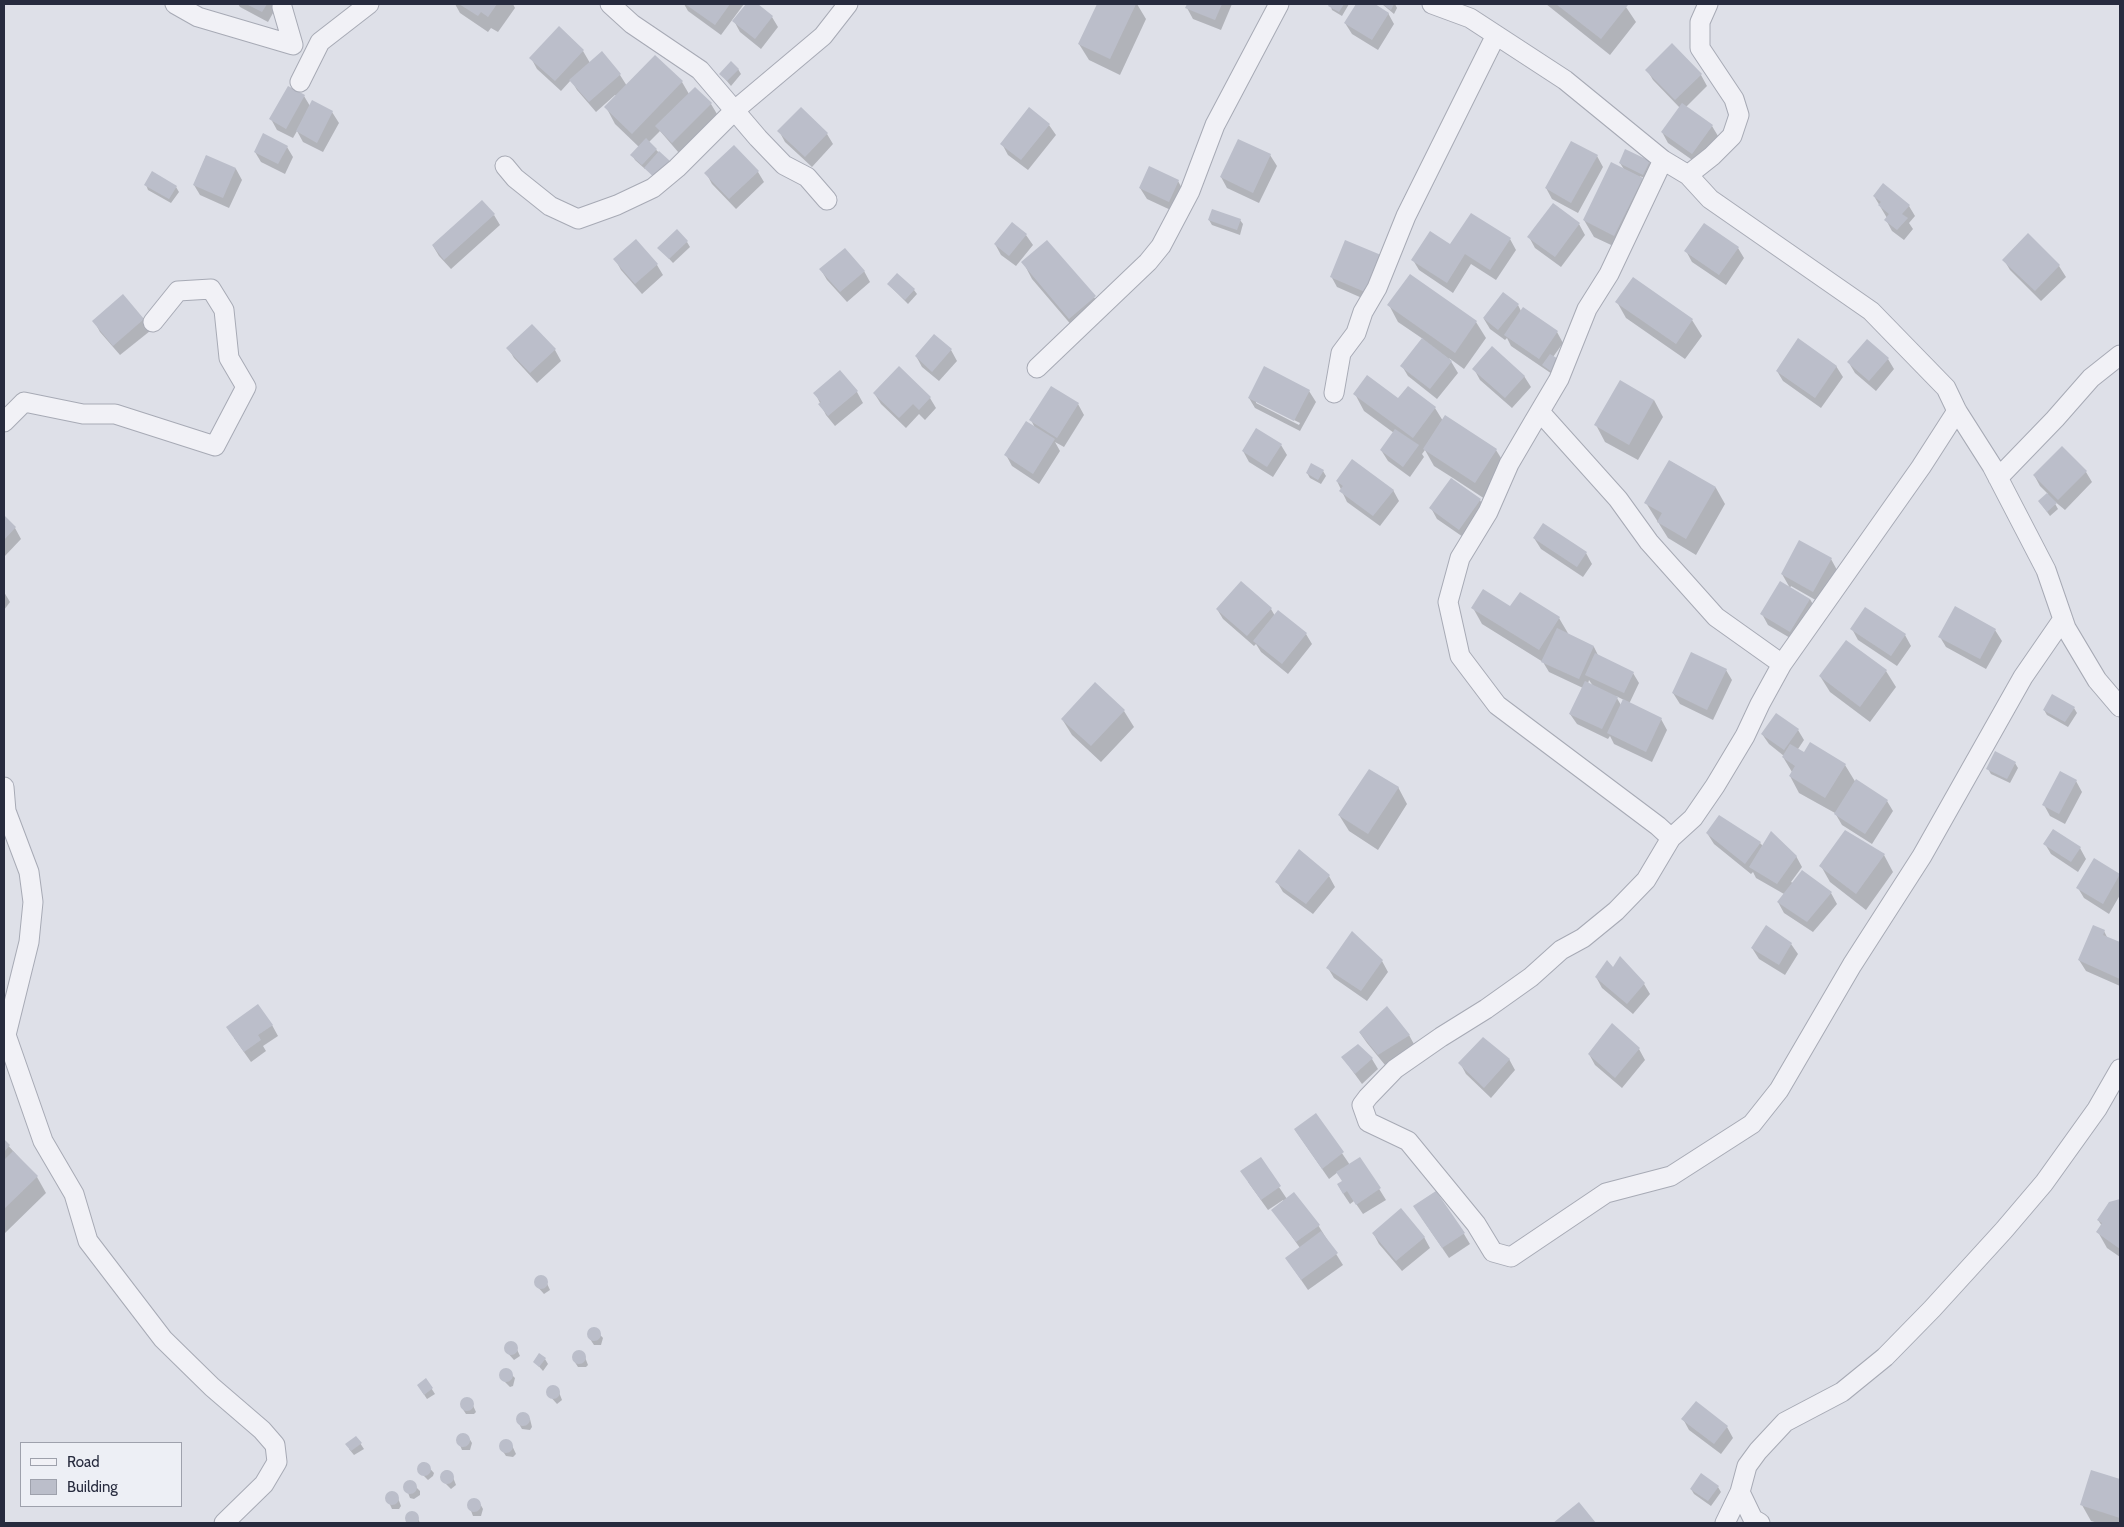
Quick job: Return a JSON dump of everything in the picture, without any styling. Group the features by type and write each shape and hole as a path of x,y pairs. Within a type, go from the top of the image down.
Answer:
{"street":[{"path":"175,4 198,17 293,45 282,8"},
{"path":"300,82 320,42 369,4"},
{"path":"610,4 632,24 700,70 758,138 784,165 807,177 827,200"},
{"path":"505,166 515,178 550,206 578,219 617,206 653,188 677,168 735,110 823,36 848,4"},
{"path":"1037,368 1148,262 1161,246 1190,191 1214,125 1279,4"},
{"path":"1432,4 1470,18 1565,80 1663,160 1688,175 1710,199 1872,311 1946,388 1957,411 1998,478 2046,570 2066,628 2097,680 2120,707"},
{"path":"1688,175 1712,156 1732,136 1740,115 1734,99 1700,48 1700,22 1708,4"},
{"path":"1334,393 1340,353 1356,333 1363,312 1377,288 1406,216 1496,35"},
{"path":"1663,160 1608,274 1587,308 1559,379 1508,464 1488,512 1460,558 1448,602 1460,656 1497,706 1658,826 1670,838"},
{"path":"4,422 24,402 83,414 115,414 215,446 246,387 229,358 224,310 211,289 178,292 153,322"},
{"path":"1998,478 2055,419 2091,378 2120,355"},
{"path":"1957,411 1921,467 1782,664 1745,736 1715,786 1692,818 1670,838 1646,880 1616,911 1583,938 1561,950 1531,977 1395,1069 1362,1105 1368,1122 1408,1141 1476,1224 1493,1252 1511,1257 1606,1193 1671,1176 1752,1124 1779,1090 1852,965 1922,856 2023,677 2063,619"},
{"path":"1540,412 1618,499 1650,542 1716,617 1782,664"},
{"path":"4,787 6,811 29,872 33,902 29,942 6,1035 43,1141 74,1194 88,1241 164,1339 212,1387 262,1430 275,1445 277,1462 264,1484 224,1523"},
{"path":"1725,1523 1740,1492 1747,1466 1758,1450 1785,1422 1842,1392 1885,1356 1932,1309 2004,1230 2049,1176 2097,1109 2120,1069"},
{"path":"1740,1492 1752,1519 1760,1523"}],"building":[{"path":"246,4 267,4 262,12"},
{"path":"459,4 497,4 488,17 481,12 478,16"},
{"path":"685,4 730,4 715,25"},
{"path":"746,4 758,4 773,16 755,39 732,21"},
{"path":"1097,4 1136,4 1110,59 1078,44"},
{"path":"1187,4 1222,4 1215,20 1185,8"},
{"path":"1329,4 1344,4 1339,12 1328,6"},
{"path":"1356,4 1375,4 1389,13 1372,40 1344,23"},
{"path":"1382,4 1394,4 1391,10"},
{"path":"1556,4 1626,4 1628,5 1601,39"},
{"path":"559,26 584,50 555,81 529,58"},
{"path":"1672,43 1702,74 1675,100 1645,70"},
{"path":"602,51 621,74 589,102 569,80"},
{"path":"655,55 683,81 632,134 604,107"},
{"path":"731,61 739,69 727,81 719,74"},
{"path":"288,86 305,95 286,129 269,119"},
{"path":"695,87 712,103 672,143 655,126"},
{"path":"312,100 333,111 317,143 296,131"},
{"path":"1682,103 1713,125 1692,154 1661,132"},
{"path":"801,107 828,133 805,157 777,131"},
{"path":"1029,107 1050,124 1021,160 1000,144"},
{"path":"263,133 288,146 278,164 254,152"},
{"path":"646,138 657,149 642,165 630,155"},
{"path":"1238,139 1271,154 1253,193 1220,177"},
{"path":"1571,141 1598,155 1571,203 1545,188"},
{"path":"734,145 759,171 729,199 704,173"},
{"path":"1625,149 1650,161 1643,175 1619,163"},
{"path":"659,151 670,161 655,178 644,168"},
{"path":"206,155 236,168 223,198 193,185"},
{"path":"1611,162 1643,178 1614,236 1583,220"},
{"path":"1149,166 1179,180 1169,202 1139,188"},
{"path":"152,171 177,186 169,199 144,185"},
{"path":"1883,183 1910,205 1902,214 1908,218 1897,230 1884,220 1889,214 1878,205 1881,202 1873,196"},
{"path":"482,200 495,214 444,260 432,245"},
{"path":"1553,203 1580,223 1555,257 1527,237"},
{"path":"1212,209 1241,219 1237,230 1208,220"},
{"path":"1471,213 1511,238 1490,270 1465,254 1447,283 1411,260 1430,231 1450,244"},
{"path":"1012,222 1027,234 1009,256 994,244"},
{"path":"1704,223 1739,247 1719,275 1684,251"},
{"path":"677,229 688,241 669,259 657,248"},
{"path":"2028,233 2060,265 2035,291 2002,260"},
{"path":"636,239 658,264 635,284 613,259"},
{"path":"1047,240 1096,296 1069,319 1021,262"},
{"path":"1345,240 1381,255 1365,292 1330,277"},
{"path":"845,248 865,271 840,292 819,269"},
{"path":"897,273 915,289 905,300 887,284"},
{"path":"1410,274 1477,321 1455,353 1387,305"},
{"path":"1633,277 1693,319 1676,344 1615,302"},
{"path":"1503,292 1519,304 1498,330 1483,318"},
{"path":"123,294 144,319 113,346 92,321"},
{"path":"1523,307 1558,331 1539,359 1504,335"},
{"path":"532,324 556,349 530,373 506,348"},
{"path":"934,334 952,349 932,372 915,356"},
{"path":"1422,338 1452,361 1430,389 1400,366"},
{"path":"1798,338 1837,366 1815,398 1776,371"},
{"path":"1867,339 1889,358 1869,381 1847,362"},
{"path":"1492,346 1525,376 1505,398 1472,369"},
{"path":"1550,354 1560,360 1552,372 1542,365"},
{"path":"899,366 931,397 919,410 913,404 899,418 873,393"},
{"path":"1264,366 1310,390 1294,421 1248,398"},
{"path":"840,370 858,391 828,416 818,404 821,402 813,393"},
{"path":"1367,375 1398,398 1408,386 1436,407 1413,438 1353,394"},
{"path":"1620,380 1654,400 1629,445 1594,425"},
{"path":"1051,386 1079,403 1057,438 1029,420"},
{"path":"1445,415 1497,449 1475,483 1423,449"},
{"path":"1026,421 1055,439 1033,474 1004,455"},
{"path":"1256,428 1282,444 1267,467 1242,451"},
{"path":"1395,429 1419,445 1403,467 1380,450"},
{"path":"2062,446 2087,471 2058,500 2033,475"},
{"path":"1352,459 1394,490 1373,516 1339,491 1343,486 1336,481"},
{"path":"1669,460 1716,487 1686,539 1657,522 1662,513 1644,503"},
{"path":"1311,463 1324,470 1318,480 1306,473"},
{"path":"1451,478 1481,499 1459,530 1429,508"},
{"path":"2047,493 2057,503 2047,512 2038,501"},
{"path":"4,515 16,527 4,540"},
{"path":"1543,523 1587,552 1577,567 1533,538"},
{"path":"1799,540 1832,558 1813,592 1781,574"},
{"path":"1241,581 1272,608 1247,636 1216,609"},
{"path":"1780,581 1810,599 1790,632 1760,614"},
{"path":"1483,589 1510,606 1520,592 1560,617 1539,650 1471,608"},
{"path":"1955,606 1996,629 1980,659 1938,637"},
{"path":"1865,607 1906,634 1891,656 1850,629"},
{"path":"1278,610 1307,633 1282,664 1253,641"},
{"path":"1557,628 1594,646 1579,679 1541,662"},
{"path":"1846,640 1887,670 1860,707 1819,676"},
{"path":"1691,652 1727,669 1707,710 1672,693"},
{"path":"1595,653 1634,672 1624,693 1585,675"},
{"path":"1585,681 1618,697 1602,729 1569,714"},
{"path":"1095,682 1125,710 1091,746 1061,719"},
{"path":"2052,694 2075,707 2065,722 2043,710"},
{"path":"1623,699 1662,718 1646,752 1607,733"},
{"path":"1776,713 1799,729 1784,750 1761,734"},
{"path":"1810,742 1846,764 1825,798 1789,776 1795,766 1782,757 1790,744 1804,752"},
{"path":"1995,751 2016,762 2007,779 1986,769"},
{"path":"1369,769 1399,787 1368,834 1338,815"},
{"path":"2060,771 2077,780 2059,814 2042,805"},
{"path":"1856,779 1888,800 1865,834 1834,814"},
{"path":"1719,815 1761,842 1745,864 1706,833"},
{"path":"2053,829 2081,847 2071,862 2043,844"},
{"path":"1845,830 1885,854 1856,894 1819,866"},
{"path":"1771,831 1797,856 1777,884 1749,867"},
{"path":"1299,849 1330,875 1306,904 1275,882"},
{"path":"2094,858 2120,874 2103,904 2076,888"},
{"path":"1802,870 1832,892 1807,922 1777,902"},
{"path":"1766,925 1792,943 1779,965 1751,948"},
{"path":"2093,925 2105,930 2103,935 2120,942 2120,979 2078,960"},
{"path":"1352,931 1383,960 1361,991 1326,968"},
{"path":"1620,956 1645,983 1627,1004 1595,977 1607,960 1613,967"},
{"path":"258,1004 273,1025 258,1035 261,1040 244,1052 226,1027"},
{"path":"1387,1006 1410,1035 1378,1055 1359,1032"},
{"path":"1612,1023 1640,1048 1615,1078 1588,1054"},
{"path":"1483,1037 1510,1059 1484,1088 1458,1063"},
{"path":"1358,1044 1373,1058 1355,1074 1341,1057"},
{"path":"1316,1113 1344,1152 1322,1169 1294,1129"},
{"path":"4,1139 10,1145 4,1152"},
{"path":"13,1151 38,1176 4,1209 4,1160"},
{"path":"1261,1157 1281,1186 1261,1200 1240,1171"},
{"path":"1360,1157 1381,1188 1356,1205 1347,1191 1343,1194 1337,1184 1342,1181 1336,1172"},
{"path":"1436,1191 1465,1233 1442,1248 1413,1206"},
{"path":"1294,1192 1320,1225 1296,1242 1271,1210"},
{"path":"2120,1199 2120,1249 2096,1232 2102,1223 2097,1220 2109,1202"},
{"path":"1401,1208 1425,1237 1396,1261 1372,1233"},
{"path":"1321,1231 1338,1253 1301,1280 1285,1258"},
{"path":"538,1275 544,1275 548,1282 544,1289 538,1289 534,1285 534,1279"},
{"path":"591,1327 597,1327 601,1334 597,1341 591,1341 587,1337 587,1331"},
{"path":"508,1341 514,1341 518,1348 514,1355 508,1355 504,1351 504,1345"},
{"path":"576,1350 582,1350 586,1357 582,1364 576,1364 572,1360 572,1354"},
{"path":"539,1353 546,1358 539,1367 533,1362"},
{"path":"503,1368 509,1368 513,1375 509,1382 503,1382 499,1378 499,1372"},
{"path":"426,1378 433,1388 424,1395 417,1385"},
{"path":"550,1385 556,1385 560,1392 556,1399 550,1399 546,1395 546,1389"},
{"path":"464,1397 470,1397 474,1404 470,1411 464,1411 460,1407 460,1401"},
{"path":"1696,1401 1728,1426 1714,1444 1681,1419"},
{"path":"520,1412 526,1412 530,1419 526,1426 520,1426 516,1422 516,1416"},
{"path":"460,1433 466,1433 470,1440 466,1447 460,1447 456,1443 456,1437"},
{"path":"356,1436 362,1443 351,1451 345,1444"},
{"path":"503,1439 509,1439 513,1446 509,1453 503,1453 499,1449 499,1443"},
{"path":"421,1462 427,1462 431,1469 427,1476 421,1476 417,1472 417,1466"},
{"path":"444,1470 450,1470 454,1477 450,1484 444,1484 440,1480 440,1474"},
{"path":"2091,1470 2120,1479 2120,1518 2080,1505"},
{"path":"1701,1473 1719,1486 1708,1501 1690,1489"},
{"path":"407,1480 413,1480 417,1487 413,1494 407,1494 403,1490 403,1484"},
{"path":"389,1491 395,1491 399,1498 395,1505 389,1505 385,1501 385,1495"},
{"path":"471,1498 477,1498 481,1505 477,1512 471,1512 467,1508 467,1502"},
{"path":"1579,1502 1596,1523 1553,1523"},
{"path":"412,1511 417,1513 419,1518 417,1523 412,1525 407,1523 405,1518 407,1513"}]}
